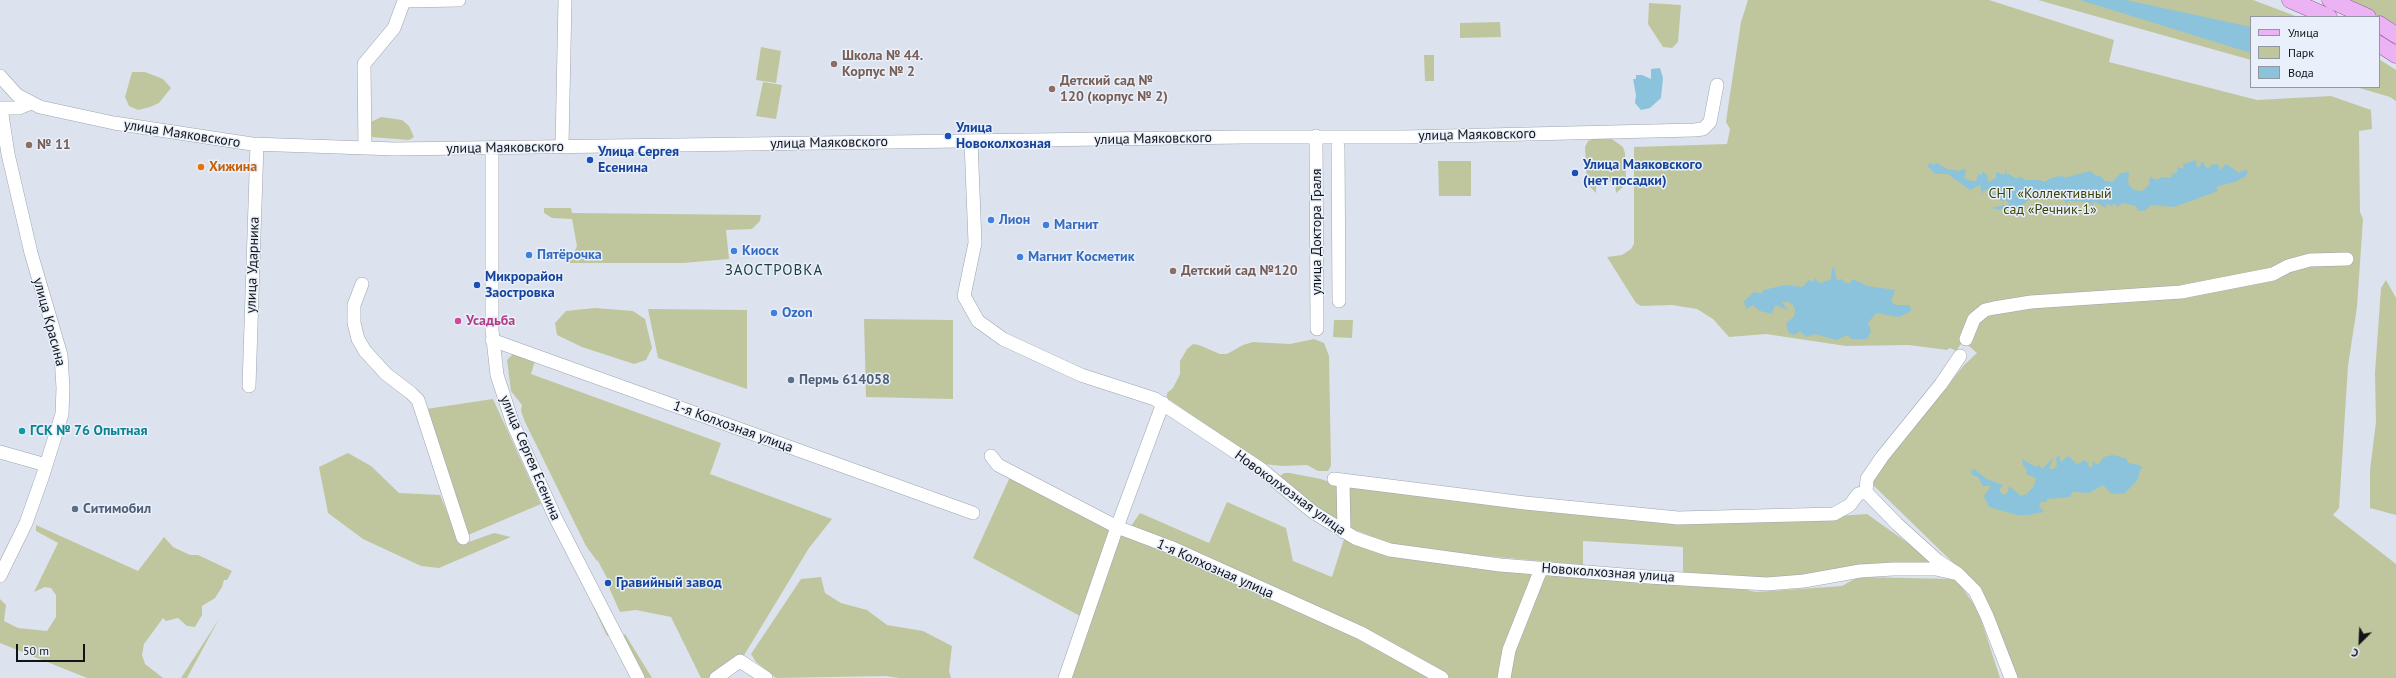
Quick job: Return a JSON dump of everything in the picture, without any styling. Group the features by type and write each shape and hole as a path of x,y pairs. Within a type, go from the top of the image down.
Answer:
{"main road":[{"path":"2290,0 2327,16"},
{"path":"2330,0 2366,16"},
{"path":"2380,25 2396,35"},
{"path":"2380,45 2396,55"}],"street":[{"path":"365,148 364,64 394,28 404,1 459,0"},
{"path":"562,146 565,0"},
{"name":"улица Маяковского","path":"0,76 12,91 31,103 52,111 114,123 257,144 365,148 492,149 562,146 1316,136 1405,137 1703,129 1711,120 1717,84"},
{"path":"0,108 19,108 31,103"},
{"name":"улица Красина","path":"0,108 8,154 31,253 62,365 62,414 26,523 0,576"},
{"name":"улица Доктора Граля","path":"1316,136 1317,328"},
{"name":"Новоколхозная улица","path":"971,141 975,243 964,296 978,321 1003,339 1081,375 1155,398 1260,469 1313,512 1344,532 1368,544 1390,550 1541,569 1767,584 1804,581 1860,571 1893,569 1936,570 1958,574"},
{"name":"улица Ударника","path":"249,386 257,144"},
{"name":"улица Доктора Граля","path":"1338,147 1339,300"},
{"name":"улица Сергея Есенина","path":"492,149 492,340 497,375 520,440 555,517 638,678"},
{"path":"1966,339 1972,322 1989,309 2031,302 2181,292 2273,274 2288,266 2310,260 2347,259"},
{"path":"362,284 356,301 354,315 358,339 365,351 386,374 411,392 418,400 463,538"},
{"name":"1-я Колхозная улица","path":"492,340 973,513"},
{"path":"1960,356 1941,384 1882,457 1867,479 1866,492 1897,524 1938,561 1958,574 1975,591 2011,678"},
{"path":"1065,678 1117,527 1163,403"},
{"path":"0,452 46,465"},
{"name":"1-я Колхозная улица","path":"991,456 998,465 1117,527 1170,547 1361,633 1442,678"},
{"path":"1344,532 1339,480 1525,503 1678,518 1834,514 1850,506 1858,494 1866,492"},
{"path":"1504,678 1509,650 1541,569"},
{"path":"716,678 740,661 766,678"}],"green space":[{"name":"СНТ «Коллективный сад «Речник-1»","path":"1748,0 1989,0 2114,40 2109,62 2257,100 2331,96 2371,110 2372,129 2359,131 2360,212 2363,219 2357,307 2348,366 2339,508 2333,515 2396,564 2396,678 2013,678 1981,590 1870,482 1964,365 1977,353 1969,346 1961,344 1956,351 1950,348 1947,350 1909,345 1846,346 1766,334 1729,337 1713,319 1697,309 1672,305 1641,306 1636,303 1607,257 1622,255 1631,249 1634,244 1634,147 1727,144 1730,129 1726,122 1729,101 1741,22"},
{"path":"2038,0 2253,0 2295,16 2250,16 2250,60"},
{"path":"2348,0 2396,0 2396,26 2380,16"},
{"path":"1649,3 1681,5 1678,42 1672,48 1663,47 1648,24"},
{"path":"1500,22 1501,37 1460,38 1460,23"},
{"path":"761,47 781,51 776,83 756,80"},
{"path":"1424,55 1434,55 1434,81 1425,81"},
{"path":"2380,60 2396,70 2396,101 2390,97 2359,88 2380,88"},
{"path":"132,72 145,72 163,79 171,88 159,103 138,110 129,106 125,97"},
{"path":"763,82 782,85 776,119 756,116"},
{"path":"381,117 402,120 409,126 414,137 409,140 371,137 371,122"},
{"path":"1593,139 1612,139 1623,147 1625,153 1626,179 1622,188 1616,193 1615,181 1596,182 1596,193 1587,184 1585,147 1588,141"},
{"path":"1438,161 1471,161 1471,196 1439,196"},
{"path":"544,208 571,208 572,213 761,215 760,221 752,229 726,230 729,259 683,263 569,263 566,260 574,253 577,246 572,219 552,218 544,213"},
{"path":"2386,280 2396,298 2396,515 2370,508 2370,470 2376,422 2375,373 2381,288"},
{"path":"595,308 633,311 645,319 652,348 646,360 634,364 582,347 557,335 555,323 566,311"},
{"path":"648,309 747,310 747,389 658,358"},
{"path":"864,319 953,320 953,399 866,397"},
{"path":"1334,320 1353,320 1352,338 1333,337"},
{"path":"1314,339 1324,343 1329,356 1331,466 1328,471 1318,471 1307,465 1283,466 1263,464 1167,398 1167,393 1173,388 1180,374 1180,361 1187,349 1193,344 1220,354 1227,354 1243,345 1253,342 1290,344"},
{"path":"514,353 535,361 531,374 721,443 710,474 832,519 809,548 743,657 736,658 709,678 701,678 671,617 636,610 620,612 610,590 607,578 598,561 601,560 597,561 586,546 525,422 521,411 522,405 511,391 507,360"},
{"path":"493,399 541,504 468,535 426,409"},
{"path":"348,453 371,466 399,493 440,495 459,540 466,543 494,533 511,537 439,568 421,566 363,539 328,513 319,467"},
{"path":"1284,473 1321,479 1335,484 1338,487 1339,520 1335,519 1291,490 1280,476"},
{"path":"1010,477 1129,529 1140,513 1209,543 1227,502 1286,528 1293,561 1332,577 1344,539 1381,552 1726,585 1756,592 1842,586 1858,577 1956,579 1978,610 2000,678 1063,678 1080,616 973,558"},
{"path":"1346,486 1755,521 1867,514 1936,563 1751,579 1683,573 1683,547 1583,541 1583,565 1399,548 1348,527"},
{"path":"36,525 138,571 164,537 173,547 190,555 198,555 232,571 227,580 224,580 222,587 215,598 202,606 202,615 195,627 187,626 178,618 166,621 163,618 144,644 142,655 145,664 163,678 87,678 0,643 0,599 6,605 4,621 18,628 47,631 56,617 56,595 51,588 45,587 34,592 58,543 36,531"},
{"path":"575,567 610,635 607,636"},
{"path":"821,577 825,593 841,603 867,610 887,625 923,631 952,646 949,671 951,678 899,678 886,676 776,678 756,662 751,654 801,579"},
{"path":"219,619 187,678 181,678"},
{"path":"625,634 652,678 644,678 623,636"}],"water":[{"path":"2080,0 2126,0 2250,27 2250,53"},
{"path":"1660,68 1663,78 1661,98 1650,108 1641,110 1635,103 1636,95 1633,79 1636,79 1636,75 1642,75 1651,79 1651,69"},
{"path":"2196,160 2197,168 2200,166 2201,162 2205,163 2204,165 2208,169 2211,165 2216,164 2219,166 2219,171 2226,164 2239,173 2244,170 2248,171 2246,176 2235,182 2218,186 2216,188 2218,191 2174,207 2151,205 2146,210 2138,211 2136,206 2122,203 2117,207 2114,203 2112,206 2106,204 2106,208 2094,201 2093,205 2087,202 2069,201 2066,204 2065,201 2054,195 2030,199 2020,207 2003,210 1990,208 2010,204 2003,198 2004,202 1990,195 1991,193 1999,195 1994,188 1983,191 1982,195 1980,185 1970,190 1948,174 1935,174 1927,165 1931,163 1935,166 1934,164 1937,163 1947,169 1960,171 1964,168 1966,172 1964,178 1971,181 1976,181 1978,174 1982,175 1982,171 1987,175 1988,182 1996,178 1996,172 2005,175 2006,167 2007,175 2009,174 2015,178 2021,177 2025,180 2040,180 2044,182 2054,177 2063,176 2064,178 2090,171 2096,176 2100,176 2105,181 2112,182 2121,173 2129,172 2128,181 2130,186 2134,190 2142,191 2149,185 2150,177 2157,180 2162,177 2171,178 2171,175 2177,172 2178,167 2184,169 2183,164"},
{"path":"1832,267 1835,270 1837,281 1841,279 1844,281 1843,284 1845,282 1849,284 1853,279 1867,286 1895,290 1891,301 1896,305 1910,305 1911,311 1899,317 1876,313 1868,323 1871,331 1867,339 1851,339 1848,335 1836,340 1815,334 1806,337 1800,331 1795,335 1788,332 1786,323 1794,317 1795,310 1793,305 1789,302 1782,302 1788,310 1775,305 1772,314 1760,311 1753,305 1746,309 1744,301 1754,292 1761,294 1764,290 1785,285 1802,287 1809,280 1813,282 1816,277 1817,282 1822,283 1831,279"},
{"path":"2059,455 2061,462 2068,456 2077,464 2085,460 2090,467 2093,466 2092,461 2098,465 2104,457 2112,455 2126,458 2128,463 2139,465 2143,468 2140,470 2138,479 2125,493 2112,494 2103,485 2089,493 2072,492 2070,497 2047,499 2047,502 2041,502 2039,506 2044,512 2028,515 2017,515 1989,507 1984,496 1991,486 1983,486 1978,477 1972,475 1971,471 1974,469 1987,479 2003,485 1999,490 2003,495 2007,493 2009,486 2021,496 2026,495 2034,486 2036,478 2026,474 2027,470 2023,465 2022,459 2036,467 2039,465 2042,469 2053,458 2049,469 2054,469 2057,465 2056,458"}],"place":[{"name":"Школа № 44. Корпус № 2","path":"834,64"},
{"name":"Детский сад № 120 (корпус № 2)","path":"1052,89"},
{"name":"Улица Новоколхозная","path":"948,136"},
{"name":"№ 11","path":"29,145"},
{"name":"Улица Сергея Есенина","path":"590,160"},
{"name":"Хижина","path":"201,167"},
{"name":"Улица Маяковского (нет посадки)","path":"1575,173"},
{"name":"Лион","path":"991,220"},
{"name":"Магнит","path":"1046,225"},
{"name":"Киоск","path":"734,251"},
{"name":"Пятёрочка","path":"529,255"},
{"name":"Магнит Косметик","path":"1020,257"},
{"name":"Детский сад №120","path":"1173,271"},
{"name":"Микрорайон Заостровка","path":"477,285"},
{"name":"Ozon","path":"774,313"},
{"name":"Усадьба","path":"458,321"},
{"name":"Пермь 614058","path":"791,380"},
{"name":"ГСК № 76 Опытная","path":"22,431"},
{"name":"Ситимобил","path":"75,509"},
{"name":"Гравийный завод","path":"608,583"}],"district":[{"name":"ЗАОСТРОВКА","path":"774,271"}]}
